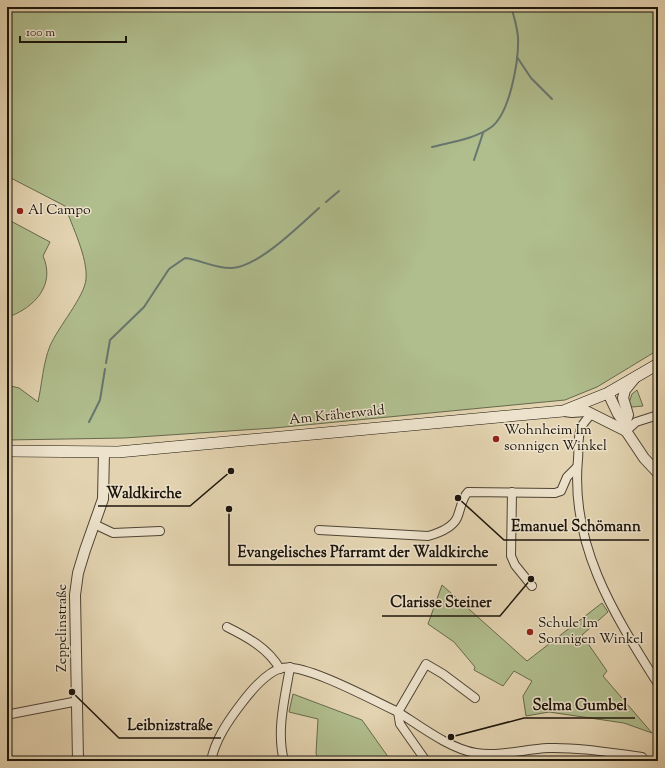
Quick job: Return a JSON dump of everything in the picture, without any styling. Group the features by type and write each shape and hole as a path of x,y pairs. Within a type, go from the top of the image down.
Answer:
{"main road":[{"name":"Am Kräherwald","path":"7,451 104,452 183,447 564,411 608,393 658,364"}],"street":[{"path":"625,427 628,415 623,398 625,390 634,378"},
{"path":"608,393 625,427 644,458 658,473"},
{"path":"591,414 588,406 592,400"},
{"path":"564,411 572,412 582,410 625,427 658,415"},
{"path":"591,414 581,427 577,467 581,520 594,566 611,608 658,684"},
{"name":"Zeppelinstraße","path":"78,761 75,594 78,573 103,499 104,452"},
{"path":"319,530 428,536 441,532 453,523 457,518 464,496 468,492 555,493 561,491 567,478 577,467"},
{"path":"512,492 511,556 515,565 532,586"},
{"path":"94,524 113,533 160,531"},
{"path":"227,627 249,638 274,658 280,669"},
{"path":"426,761 400,724 398,712 426,664 443,674 474,698"},
{"path":"284,761 281,751 280,731 290,667"},
{"path":"211,761 220,736 229,720 255,688 265,678 280,669 290,667 320,676 398,712 456,746 476,753 500,753 549,748 593,750 642,757"},
{"path":"11,714 78,701"}],"green space":[{"path":"7,7 658,7 658,350 597,387 565,400 274,428 124,438 7,440 7,385 19,388 38,402 44,366 50,346 81,294 86,279 86,271 82,252 65,206 7,176"},
{"path":"7,219 50,242 43,256 47,276 40,294 26,308 8,317"},
{"path":"637,390 643,406 632,407 629,403 632,394"},
{"path":"442,585 527,661 602,603 608,612 582,635 607,671 603,676 652,733 624,723 549,712 526,716 523,696 532,681 514,671 503,686 474,670 475,667 454,642 428,624"},
{"path":"293,694 362,720 391,761 318,761 316,753 318,719 289,712"}],"waterway":[{"path":"432,147 462,140 484,132 497,121 503,112 512,86 518,47 517,29 511,7"},
{"path":"517,57 531,78 552,99"},
{"path":"474,160 483,133"},
{"path":"326,202 339,191"},
{"path":"106,363 110,340 144,307 169,269 185,258 226,268 242,266 254,261 290,235 319,208"},
{"path":"89,422 100,400 105,369"}],"place":[{"name":"Al Campo","path":"20,211"},
{"name":"Wohnheim Im sonnigen Winkel","path":"496,439"},
{"name":"Waldkirche","path":"231,471"},
{"name":"Emanuel Schömann","path":"458,498"},
{"name":"Evangelisches Pfarramt der Waldkirche","path":"229,509"},
{"name":"Clarisse Steiner","path":"531,579"},
{"name":"Schule Im Sonnigen Winkel","path":"530,632"},
{"name":"Leibnizstraße","path":"72,692"},
{"name":"Selma Gumbel","path":"451,737"}]}
